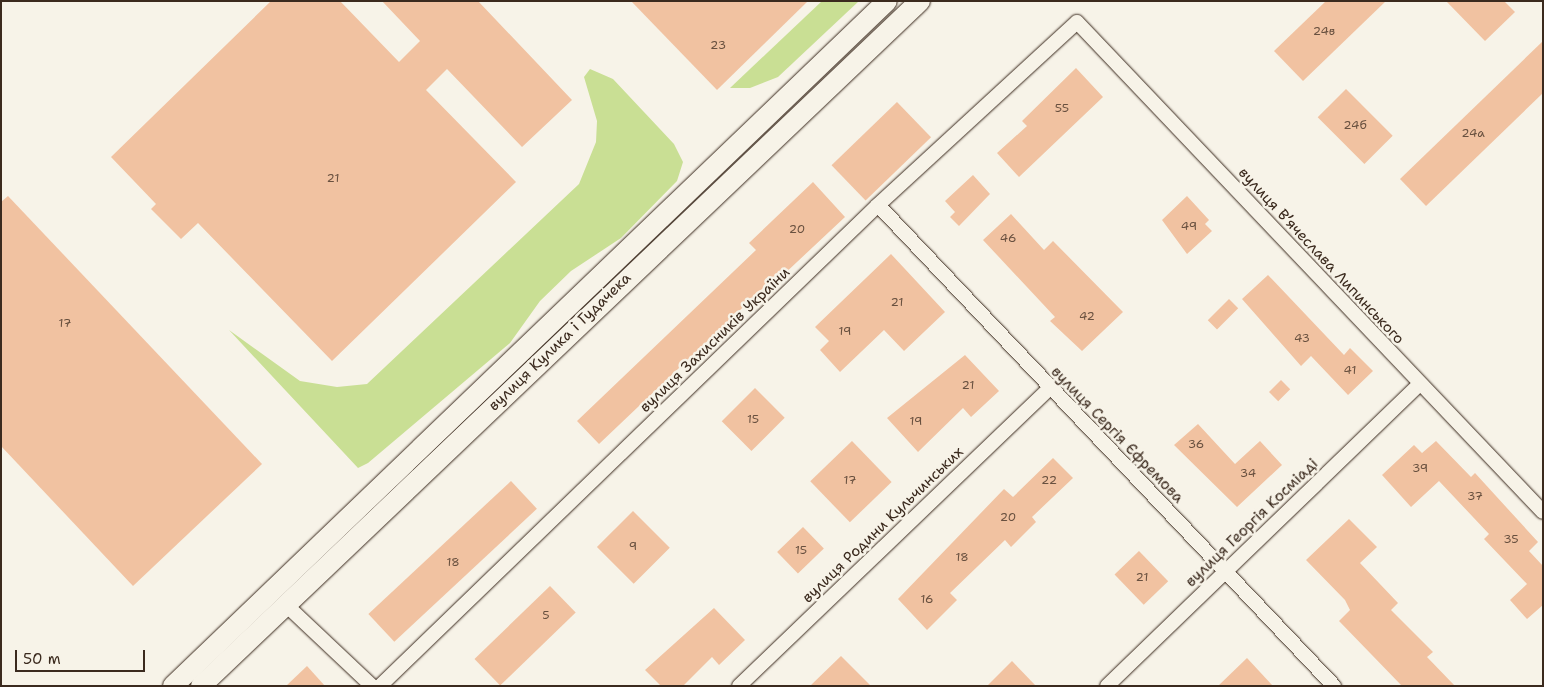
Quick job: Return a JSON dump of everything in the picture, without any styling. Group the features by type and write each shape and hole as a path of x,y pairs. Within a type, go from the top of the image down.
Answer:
{"main road":[{"name":"вулиця Кулика і Гудачека","path":"173,686 888,1"},
{"name":"вулиця Кулика і Гудачека","path":"202,686 285,604 920,1"}],"street":[{"name":"вулиця Захисників України","path":"380,686 878,205 1077,22"},
{"name":"вулиця Вʼячеслава Липинського","path":"1077,22 1543,512"},
{"name":"вулиця Сергія Єфремова","path":"878,205 1334,686"},
{"name":"вулиця Георгія Косміаді","path":"1107,686 1224,571 1420,384"},
{"name":"вулиця Родини Кульчинських","path":"739,686 1050,388"},
{"path":"285,604 372,686"}],"green space":[{"path":"822,1 859,1 778,77 750,88 730,88"},
{"path":"590,69 613,79 674,144 683,162 677,181 621,238 571,271 540,301 510,343 368,463 358,468 229,330 300,381 337,387 367,384 579,184 596,142 597,121 584,77"}],"building":[{"path":"271,1 340,1 399,62 420,41 382,1 478,1 572,100 522,147 447,69 426,90 516,182 332,361 198,223 181,239 151,209 156,204 111,157"},
{"path":"631,1 808,1 717,90"},
{"path":"1326,1 1386,1 1303,81 1274,51"},
{"path":"1446,1 1504,1 1515,12 1485,41"},
{"path":"1543,41 1543,93 1426,206 1400,179"},
{"path":"1076,68 1103,97 1019,177 997,153 1027,126 1022,121"},
{"path":"1346,89 1393,136 1364,164 1318,117"},
{"path":"897,102 931,137 866,200 832,165"},
{"path":"973,175 990,194 959,226 950,217 955,212 945,201"},
{"path":"813,182 845,217 781,277 778,274 599,444 577,421 756,250 749,243"},
{"path":"8,196 262,464 133,586 1,446 1,202"},
{"path":"1187,196 1209,220 1205,224 1212,231 1187,254 1162,220"},
{"path":"1011,214 1044,250 1053,241 1123,312 1082,351 1050,321 1055,317 983,240"},
{"path":"891,254 945,312 904,351 884,330 840,372 820,350 829,341 815,327"},
{"path":"1268,275 1344,355 1350,348 1373,371 1348,395 1311,356 1301,366 1242,299"},
{"path":"1229,299 1238,308 1217,329 1208,320"},
{"path":"965,355 999,391 971,417 963,408 918,452 887,418"},
{"path":"1281,380 1290,389 1278,401 1269,392"},
{"path":"755,388 785,418 751,451 722,421"},
{"path":"1198,424 1235,464 1260,441 1282,465 1237,507 1174,445"},
{"path":"852,441 892,482 850,522 810,481"},
{"path":"1436,441 1471,477 1475,473 1538,542 1529,551 1543,566 1543,605 1527,619 1510,600 1527,584 1484,539 1489,534 1439,481 1411,507 1382,475 1414,445 1422,453"},
{"path":"1053,458 1073,478 1032,517 1036,522 1011,547 1005,540 950,593 957,600 927,630 898,599 1004,489 1013,497"},
{"path":"511,481 537,509 394,642 368,614"},
{"path":"633,511 670,548 634,584 597,547"},
{"path":"1349,519 1377,547 1360,563 1398,603 1391,610 1433,652 1427,657 1455,686 1402,686 1339,621 1350,610 1345,600 1306,560"},
{"path":"803,527 824,549 798,574 777,552"},
{"path":"1139,551 1168,581 1144,605 1115,575"},
{"path":"550,586 576,613 500,686 474,659"},
{"path":"714,608 745,640 719,665 712,657 683,686 661,686 645,670"},
{"path":"841,656 871,686 810,686"},
{"path":"1247,658 1273,686 1218,686"},
{"path":"1012,661 1036,686 987,686"},
{"path":"307,666 325,686 286,686"}]}
